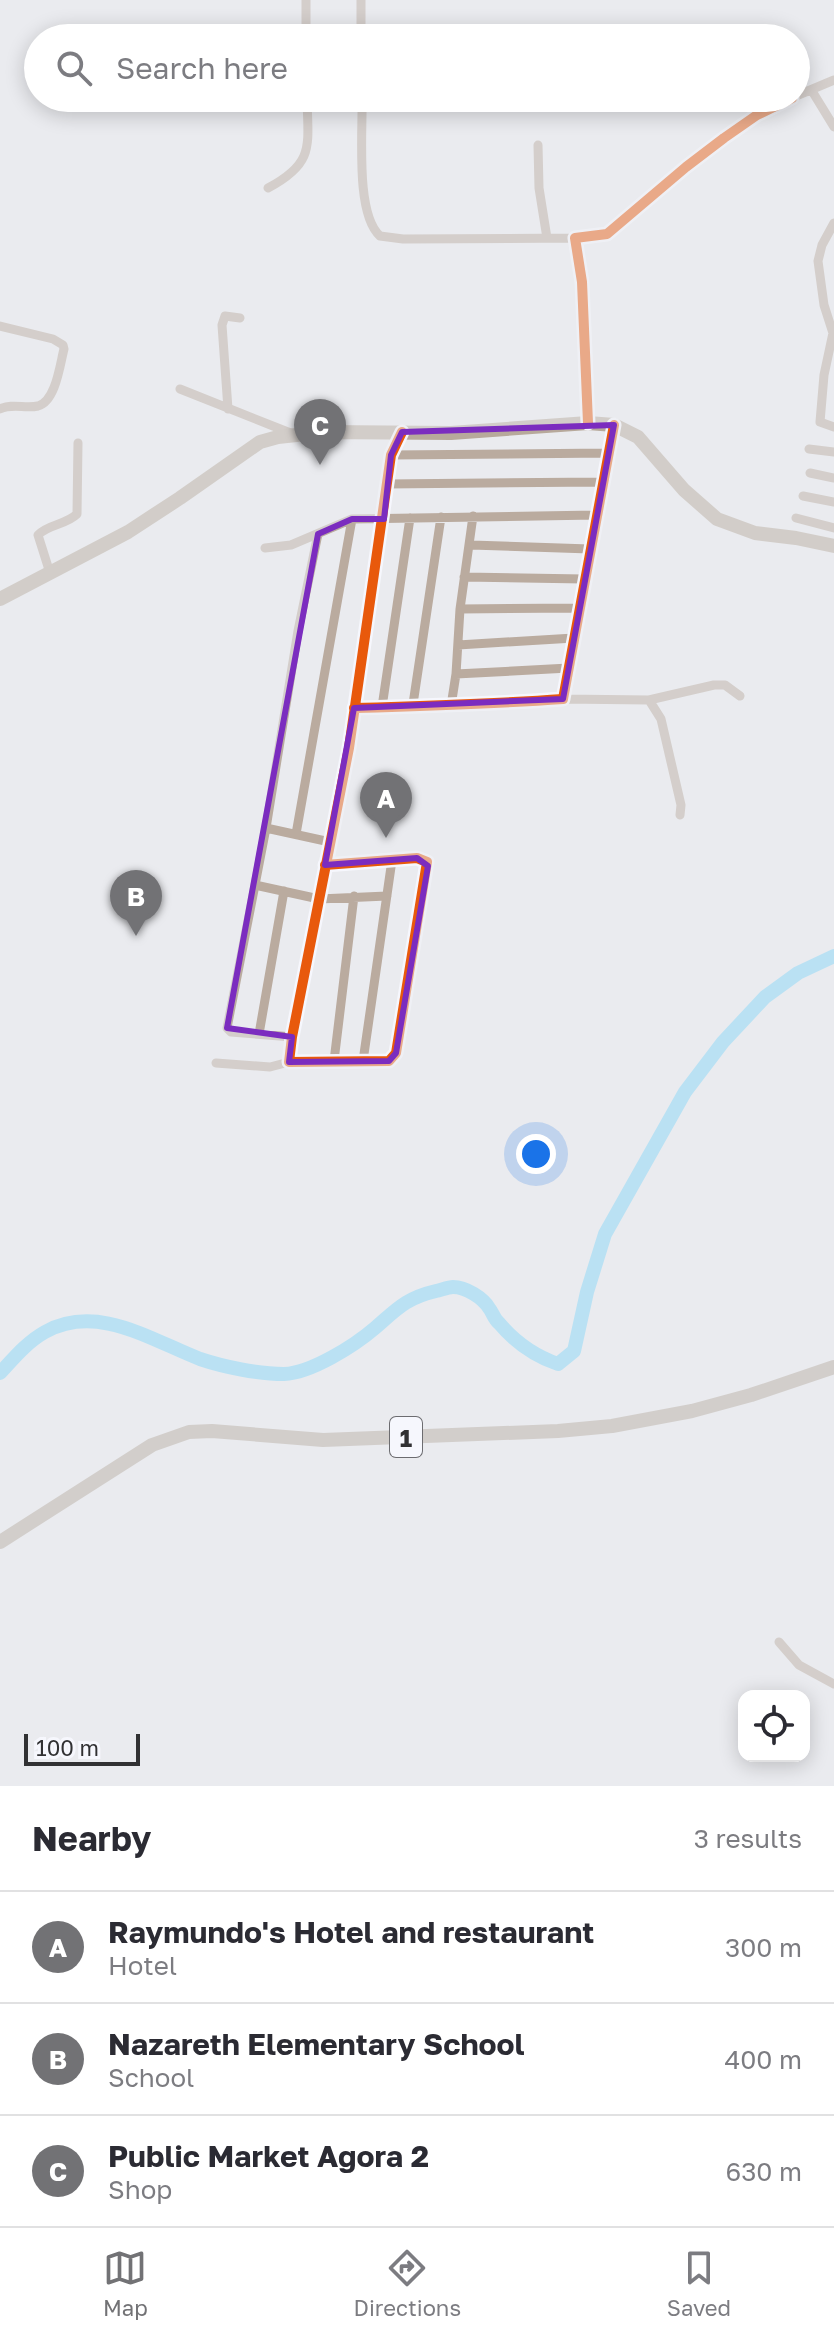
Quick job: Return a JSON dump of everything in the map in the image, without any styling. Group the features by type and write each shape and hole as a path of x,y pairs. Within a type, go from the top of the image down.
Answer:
{"main road":[{"path":"0,599 128,532 260,442 296,435 486,431 588,423 614,425 638,437 684,490 717,519 755,533 834,546"},
{"name":"1","path":"0,1542 140,1451 189,1432 323,1440 612,1426 692,1411 834,1367"}],"street":[{"path":"306,0 306,24"},
{"path":"361,0 361,24"},
{"path":"834,80 812,91 834,127"},
{"path":"824,112 834,103"},
{"path":"268,188 289,177 305,157 307,112"},
{"path":"363,112 370,224 380,236 403,239 575,238 607,234 686,167 763,112"},
{"path":"538,145 539,188 547,238"},
{"path":"834,223 819,252 818,261 824,305 833,333 820,422 834,427"},
{"path":"575,238 582,282 588,423"},
{"path":"228,409 222,325 225,316 240,318"},
{"path":"0,326 59,341 64,349 52,390 45,402 38,406 16,405 0,409"},
{"path":"180,389 296,435"},
{"path":"822,402 834,404"},
{"path":"563,699 614,425"},
{"path":"289,1062 349,748 391,455 402,432"},
{"path":"50,573 38,535 77,514 78,443"},
{"path":"809,449 834,452"},
{"path":"391,455 608,453"},
{"path":"810,473 834,478"},
{"path":"387,484 602,482"},
{"path":"803,496 834,502"},
{"path":"265,548 291,545 352,519 596,515"},
{"path":"451,706 473,516"},
{"path":"413,704 441,517"},
{"path":"382,707 410,518"},
{"path":"796,518 834,528"},
{"path":"296,834 352,519"},
{"path":"292,1037 231,1032 227,1028 318,534"},
{"path":"471,545 590,549"},
{"path":"464,577 584,579"},
{"path":"460,609 579,608"},
{"path":"458,645 574,638"},
{"path":"456,674 569,668"},
{"path":"354,708 563,699 649,700 714,685 725,685 740,696"},
{"path":"649,700 661,719 681,805 680,815"},
{"path":"266,828 330,842"},
{"path":"216,1063 270,1067 289,1062 389,1061 396,1053 428,866 422,858 325,865"},
{"path":"363,1061 392,860"},
{"path":"255,885 319,899 387,896"},
{"path":"259,1034 284,891"},
{"path":"334,1061 354,896"},
{"path":"779,1642 799,1665 834,1684"}],"highlighted area":[{"path":"614,425 563,699 354,708 325,865 417,858 428,866 396,1053 389,1061 289,1062 292,1037 227,1028 318,534 352,519 384,519 391,455 402,432"}],"waterway":[{"path":"0,1373 27,1345 45,1332 84,1321 143,1334 220,1365 263,1373 295,1372 319,1364 344,1350 409,1301 453,1287 478,1297 519,1342 533,1353 558,1364 574,1351 587,1292 605,1234 685,1092 723,1042 765,997 798,973 834,956"}],"cycle path":[{"path":"588,423 582,282 575,238 607,234 686,167 763,112"},
{"path":"354,708 563,699 614,425"},
{"path":"325,865 417,858 427,862 396,1053 389,1061 289,1062 292,1037 349,748 391,455 402,432"}],"place":[{"name":"Public Market Agora 2","path":"320,465"},
{"name":"Raymundo's Hotel and restaurant","path":"386,838"},
{"name":"Nazareth Elementary School","path":"136,936"}]}
